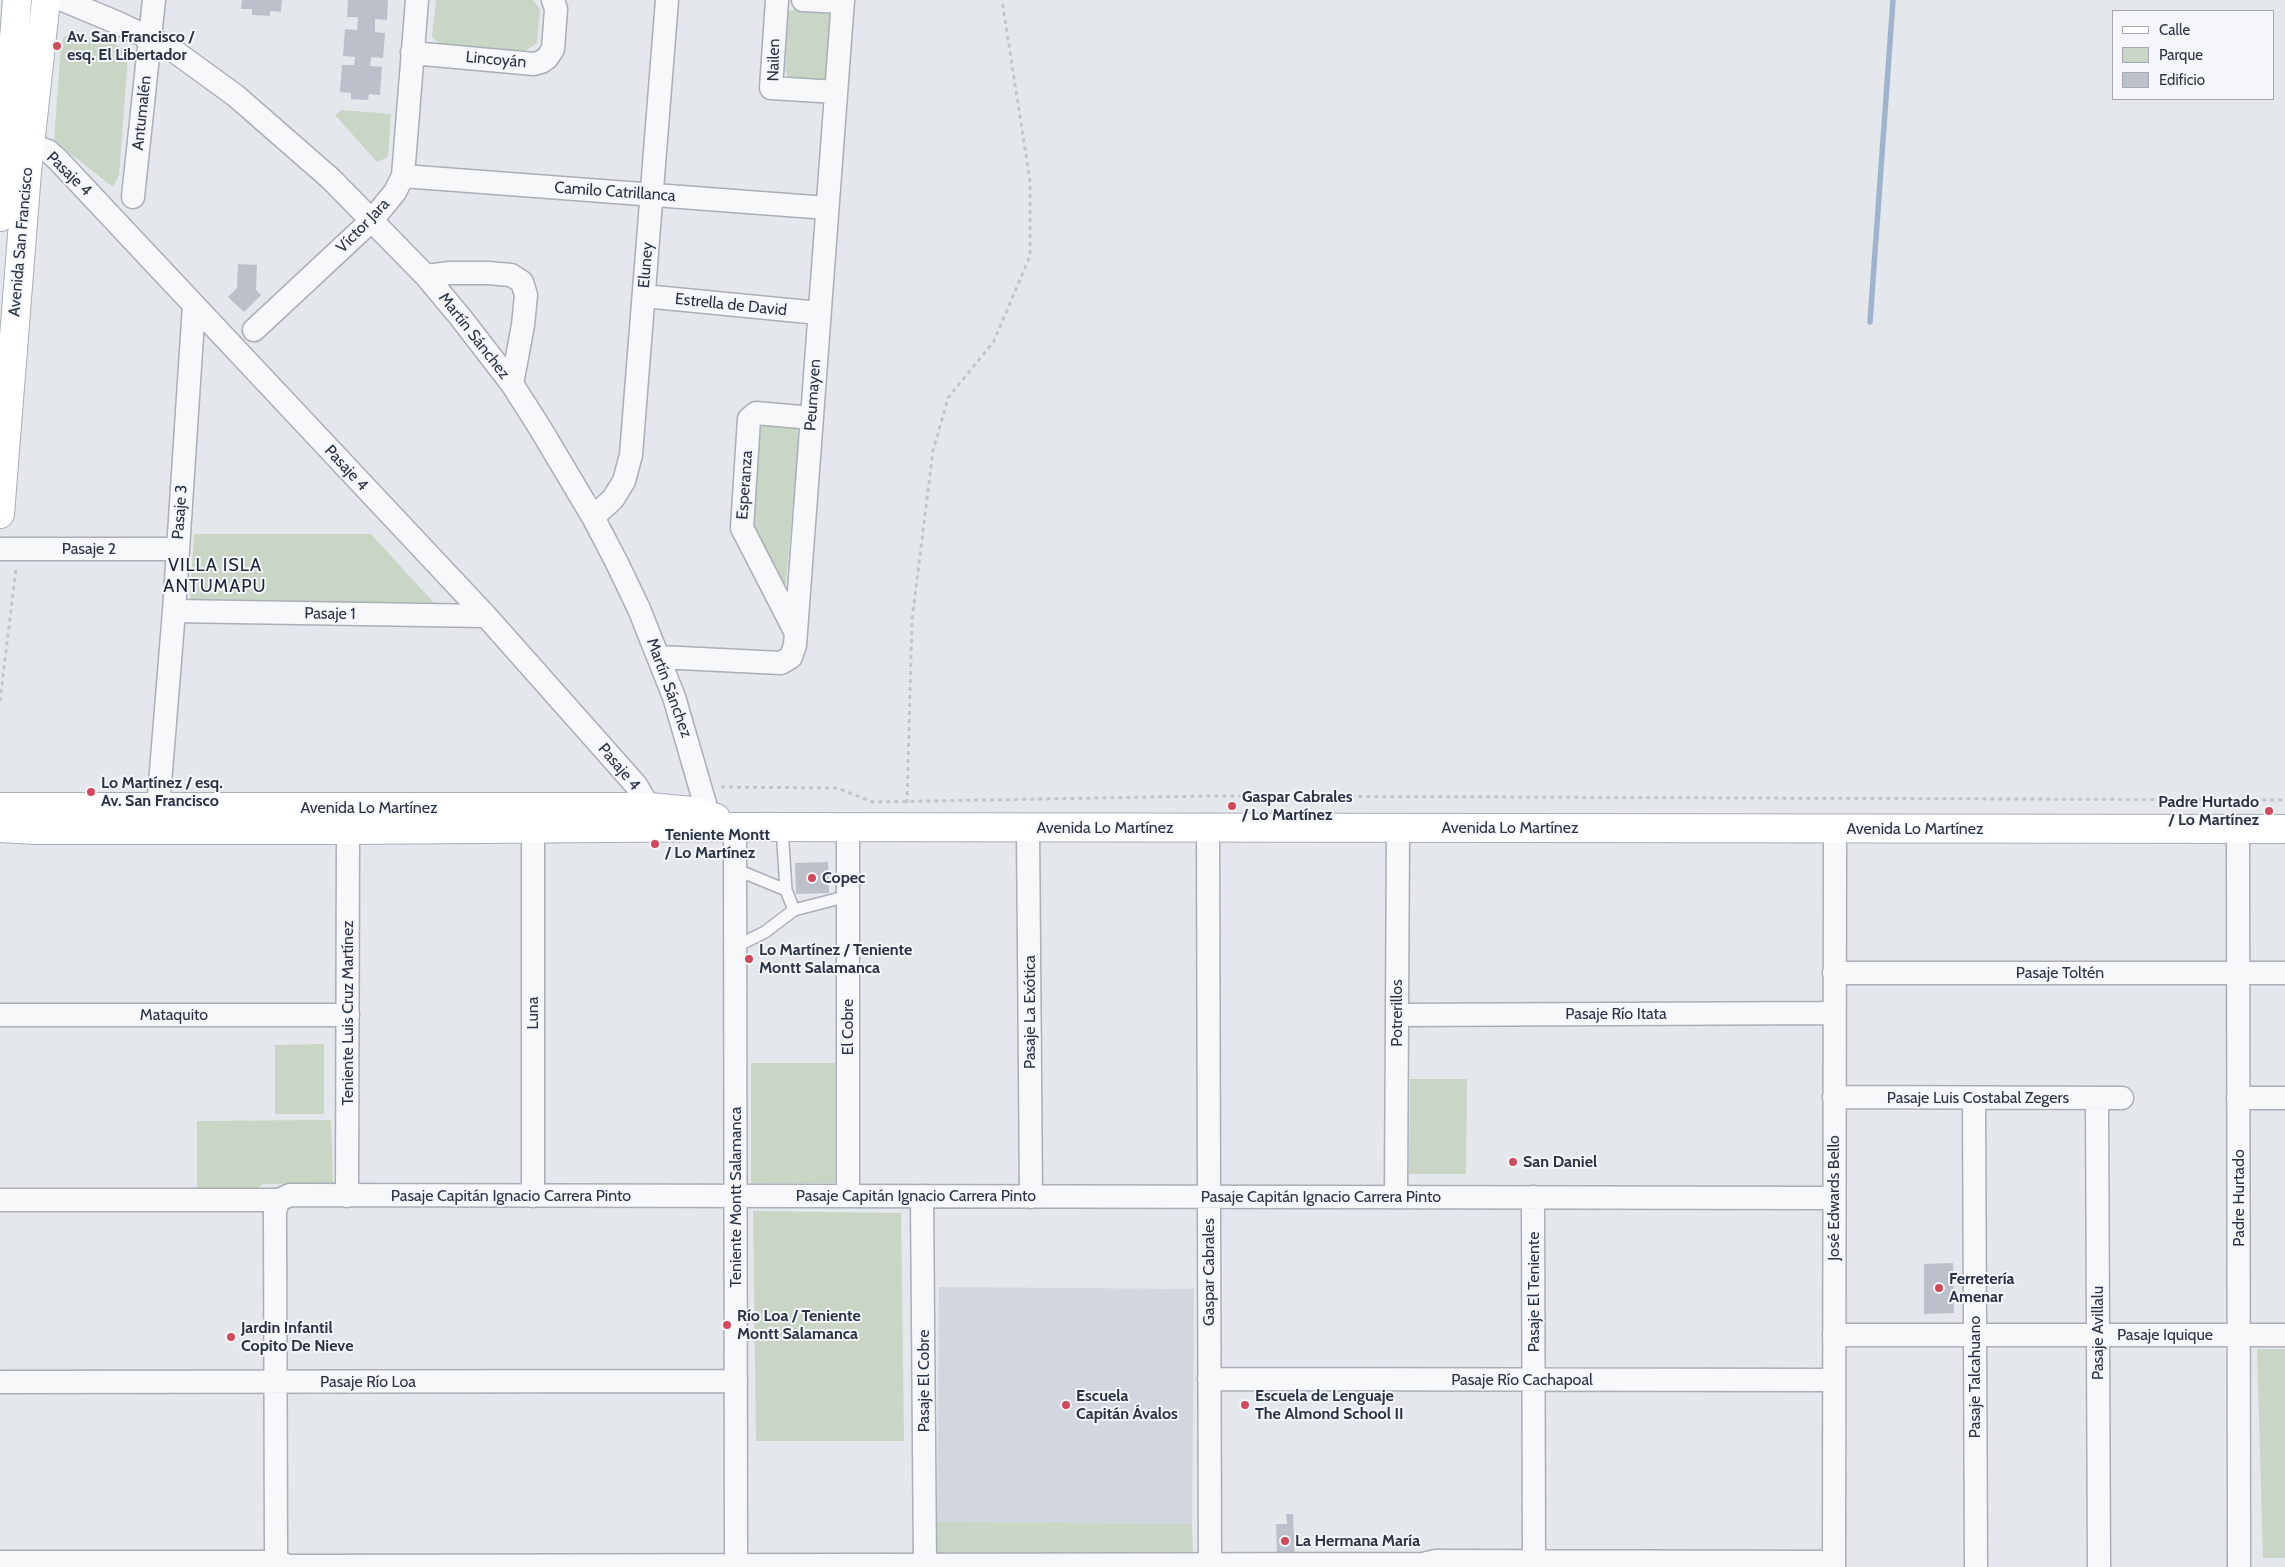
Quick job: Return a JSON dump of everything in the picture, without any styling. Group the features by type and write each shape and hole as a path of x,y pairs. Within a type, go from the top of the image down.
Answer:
{"main road":[{"name":"Avenida San Francisco","path":"0,514 17,0"},
{"name":"Avenida San Francisco","path":"0,217 12,145 46,0"},
{"name":"Avenida Lo Martínez","path":"0,807 649,807 708,814 735,827"},
{"name":"Avenida Lo Martínez","path":"0,828 34,830 735,827 2285,829"}],"street":[{"name":"Martín Sánchez","path":"64,0 150,38 188,60 262,118 331,179 372,220 426,276 466,324 512,384 540,428 593,517 636,602 659,657 685,730 702,786 708,814"},
{"name":"Antumalén","path":"133,197 154,0"},
{"name":"Víctor Jara","path":"254,330 372,220 395,192 402,176 417,0"},
{"name":"Lincoyán","path":"412,53 534,64 541,62 547,58 553,49 556,8 553,0"},
{"name":"Eluney","path":"593,517 613,500 624,482 631,454 667,0"},
{"name":"Nailen","path":"777,0 771,88 836,92"},
{"path":"803,0 843,1"},
{"name":"Peumayen","path":"659,657 781,663 791,657 796,632 843,1"},
{"name":"Pasaje 4","path":"12,145 48,151 58,160 486,616 636,785 649,807"},
{"name":"Camilo Catrillanca","path":"402,176 827,208"},
{"path":"426,276 450,273 488,273 511,275 522,282 526,295 523,325 512,384"},
{"name":"Estrella de David","path":"644,296 819,313"},
{"name":"Pasaje 3","path":"158,808 174,611 194,305"},
{"name":"Esperanza","path":"796,632 742,528 749,419 756,414 812,418"},
{"name":"Pasaje 2","path":"0,549 178,550"},
{"name":"Pasaje 1","path":"174,611 486,616"},
{"name":"Teniente Montt Salamanca","path":"735,827 736,1566"},
{"name":"El Cobre","path":"848,828 848,1196"},
{"name":"Pasaje La Exótica","path":"1028,828 1031,1197"},
{"name":"Gaspar Cabrales","path":"1208,828 1210,1566"},
{"name":"Potrerillos","path":"1396,1197 1398,828"},
{"name":"Luna","path":"533,829 533,1196"},
{"name":"José Edwards Bello","path":"1834,1565 1835,829"},
{"name":"Padre Hurtado","path":"2238,829 2239,1567"},
{"name":"Teniente Luis Cruz Martínez","path":"347,1196 348,830"},
{"name":"Pasaje Toltén","path":"1834,973 2285,973"},
{"name":"Pasaje Río Itata","path":"1397,1015 1834,1013"},
{"name":"Mataquito","path":"0,1015 348,1014"},
{"name":"Pasaje Luis Costabal Zegers","path":"1834,1097 2122,1098"},
{"name":"Pasaje Talcahuano","path":"1974,1098 1976,1567"},
{"name":"Pasaje Avillalu","path":"2097,1098 2098,1567"},
{"path":"2238,1098 2285,1098"},
{"name":"Pasaje Capitán Ignacio Carrera Pinto","path":"0,1200 279,1200 290,1195 1834,1198"},
{"name":"Pasaje El Cobre","path":"922,1196 925,1565"},
{"name":"Pasaje El Teniente","path":"1533,1197 1534,1565"},
{"path":"279,1200 275,1212 276,1557 279,1562"},
{"name":"Pasaje Iquique","path":"1834,1335 2285,1335"},
{"name":"Pasaje Río Cachapoal","path":"1210,1379 1834,1380"},
{"name":"Pasaje Río Loa","path":"0,1382 736,1381"},
{"path":"0,1562 279,1562 288,1566 348,1567 1395,1565 1423,1564 1436,1561 1534,1565 1834,1565"}],"lane":[{"path":"782,827 786,890 794,910"},
{"path":"735,869 786,890"},
{"path":"735,947 765,932 794,910 848,896"}],"path":[{"path":"907,828 912,620 933,452 948,398 994,341 1030,256 1030,181 1002,0"},
{"path":"702,786 837,788 873,802 1210,796 2285,800"}],"shaded area":[{"name":"Escuela Capitán Ávalos","path":"939,1287 1194,1289 1192,1524 937,1522"}],"green space":[{"path":"436,0 533,0 540,9 537,43 524,52 441,45 432,37"},
{"path":"801,7 833,8 825,85 790,79 785,71 788,12"},
{"path":"69,33 115,44 123,49 128,56 119,175 113,187 54,141 61,44 64,37"},
{"path":"342,110 391,114 388,157 377,162 335,115"},
{"path":"761,423 789,425 797,429 799,439 785,591 750,526 754,428"},
{"path":"194,534 371,534 435,604 190,599"},
{"path":"324,1044 324,1114 275,1114 275,1045"},
{"path":"751,1063 835,1063 835,1183 751,1183"},
{"path":"1410,1079 1467,1079 1466,1174 1409,1174"},
{"path":"331,1120 333,1183 263,1184 253,1191 197,1188 197,1121"},
{"path":"753,1211 901,1213 904,1441 756,1441"},
{"path":"2257,1349 2285,1349 2285,1558 2263,1558"},
{"path":"937,1522 1192,1524 1193,1555 937,1553 933,1549"}],"building":[{"path":"242,0 282,0 281,12 270,11 270,16 252,15 252,9 241,9"},
{"path":"348,0 388,0 387,20 375,19 375,32 385,33 383,58 371,57 370,66 382,67 380,95 369,94 368,100 351,99 351,93 340,92 342,65 354,65 355,57 343,56 345,29 357,30 358,17 347,17"},
{"path":"238,264 257,265 256,290 261,295 244,312 228,297 237,288"},
{"name":"Copec","path":"828,862 829,893 796,894 795,863"},
{"name":"Ferretería Amenar","path":"1953,1263 1954,1313 1924,1314 1924,1264"},
{"name":"La Hermana María","path":"1286,1514 1293,1514 1295,1562 1277,1557 1276,1524 1287,1524"}],"waterway":[{"path":"1870,322 1893,0"}],"place":[{"name":"Av. San Francisco / esq. El Libertador","path":"57,46"},
{"name":"Lo Martínez / esq. Av. San Francisco","path":"91,792"},
{"name":"Gaspar Cabrales / Lo Martínez","path":"1232,806"},
{"name":"Padre Hurtado / Lo Martínez","path":"2269,811"},
{"name":"Teniente Montt / Lo Martínez","path":"655,844"},
{"name":"Copec","path":"812,878"},
{"name":"Lo Martínez / Teniente Montt Salamanca","path":"749,959"},
{"name":"San Daniel","path":"1513,1162"},
{"name":"Ferretería Amenar","path":"1939,1288"},
{"name":"Río Loa / Teniente Montt Salamanca","path":"727,1325"},
{"name":"Jardin Infantil Copito De Nieve","path":"231,1337"},
{"name":"Escuela Capitán Ávalos","path":"1066,1405"},
{"name":"Escuela de Lenguaje The Almond School II","path":"1245,1405"},
{"name":"La Hermana María","path":"1285,1541"}],"district":[{"name":"VILLA ISLA ANTUMAPU","path":"215,576"}]}
